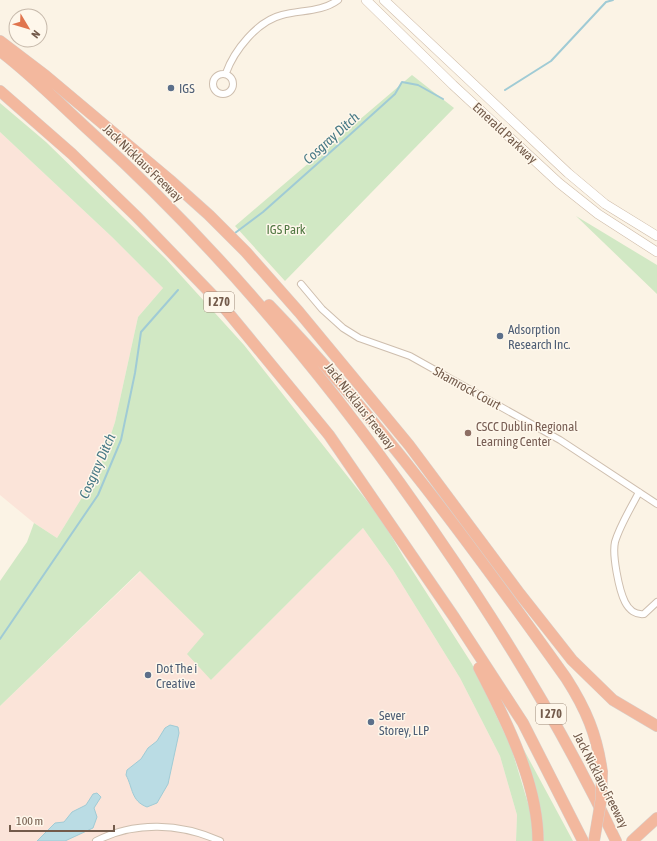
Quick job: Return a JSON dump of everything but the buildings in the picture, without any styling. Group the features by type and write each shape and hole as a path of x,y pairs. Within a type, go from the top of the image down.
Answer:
{"highway":[{"path":"0,41 46,76 148,161 209,215 246,252 319,335 410,445 520,594 572,660 614,700 657,726"},
{"name":"Jack Nicklaus Freeway","path":"0,51 139,176 240,281 301,353 396,476 476,593 517,657 574,757 616,841"},
{"name":"I 270","path":"0,91 83,164 137,217 222,305 329,435 445,603 523,723 583,841"},
{"path":"200,238 252,287 343,384 449,516 566,678 581,702 592,726 599,748 602,772 601,800 594,841"},
{"path":"445,603 491,690 519,754 533,796 538,841"},
{"path":"632,841 657,818"}],"main road":[{"name":"Emerald Parkway","path":"366,0 453,85 559,184 598,214 657,252"},
{"name":"Emerald Parkway","path":"384,0 568,173 605,204 657,236"}],"street":[{"path":"226,74 235,54 256,30 270,19 281,15 326,8 338,0"},
{"name":"Shamrock Court","path":"301,284 322,309 354,335 410,356 560,440 657,504"},
{"path":"640,492 626,517 615,543 616,560 625,603 631,610 637,614 644,614 657,602"},
{"path":"96,841 127,830 142,827 172,827 196,832 220,841"}],"shaded area":[{"path":"0,132 112,237 163,288 138,317 115,422 99,470 57,538 34,523 0,495"},
{"path":"363,528 393,570 460,678 500,756 517,815 516,841 0,841 0,706 141,571 205,634 211,680"}],"green space":[{"name":"IGS Park","path":"412,75 454,108 285,281 235,226"},
{"path":"0,103 46,142 165,258 244,345 382,520 403,556 472,664 511,747 530,810 534,841 516,841 517,815 500,756 460,678 393,570 363,528 211,680 187,654 204,634 140,571 0,706 0,581 27,542 34,523 57,538 99,470 115,422 138,317 163,288 112,237 0,132"},
{"path":"576,216 657,265 657,294"},
{"path":"524,750 573,841 544,841 542,820 522,751"}],"water":[{"path":"170,725 178,727 179,733 168,784 157,803 147,807 135,798 126,775 127,770 141,759 148,748 157,741 165,728"},
{"path":"97,793 101,797 94,808 97,817 93,828 65,841 37,841 55,823 64,822 72,812 86,805 93,794"}],"waterway":[{"name":"Cosgray Ditch","path":"505,90 551,61 606,2 613,0"},
{"name":"Cosgray Ditch","path":"235,233 263,212 395,94 402,82 418,85 443,99"},
{"name":"Cosgray Ditch","path":"0,639 98,495 121,440 135,373 141,332 178,290"}],"place":[{"name":"IGS","path":"171,88"},
{"name":"Adsorption Research Inc.","path":"500,336"},
{"name":"CSCC Dublin Regional Learning Center","path":"468,433"},
{"name":"Dot The i Creative","path":"148,675"},
{"name":"Sever Storey, LLP","path":"371,722"}]}
